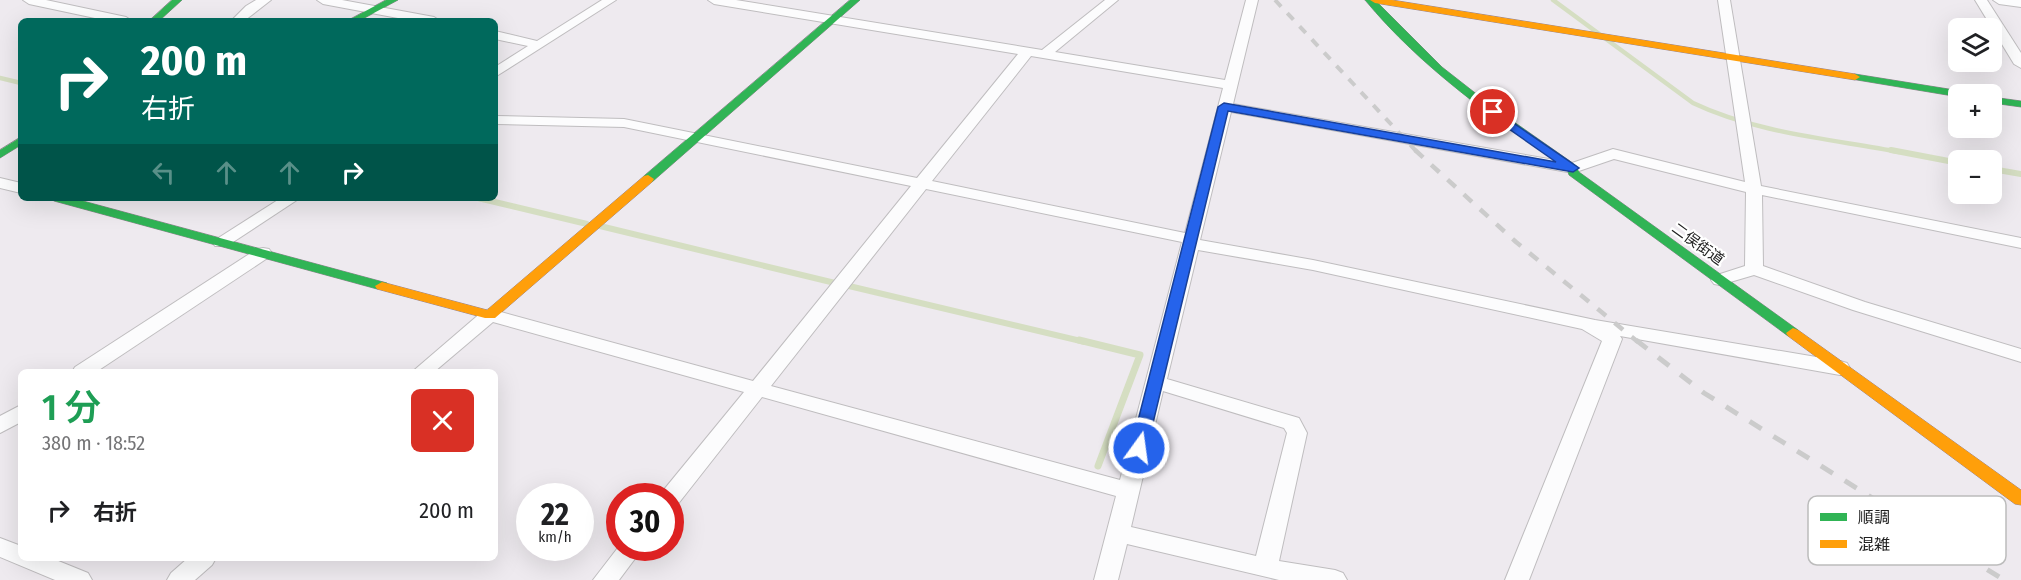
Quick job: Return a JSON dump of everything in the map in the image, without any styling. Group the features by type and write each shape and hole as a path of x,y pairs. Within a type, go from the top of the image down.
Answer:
{"street":[{"path":"29,0 112,18"},
{"path":"157,18 177,0"},
{"path":"240,18 266,0"},
{"path":"322,0 376,8 421,18"},
{"path":"358,18 393,0"},
{"path":"498,71 610,0"},
{"path":"714,0 1229,85"},
{"path":"426,369 855,0"},
{"path":"682,483 922,184 1036,53 1112,0"},
{"path":"1106,580 1251,0"},
{"name":"二俣街道","path":"1370,0 1438,69 1493,112 1573,168 1574,172 1720,280 2021,499"},
{"path":"1375,0 1948,92"},
{"path":"1724,0 1754,189 1754,269"},
{"path":"1981,0 2021,64"},
{"path":"2000,0 2021,3"},
{"path":"498,36 538,45"},
{"path":"2002,101 2021,104"},
{"path":"1224,107 1573,168 1613,154 1754,189 2021,243"},
{"path":"498,120 604,122 695,138 1588,324 1842,369"},
{"path":"0,155 18,142"},
{"path":"0,183 18,187"},
{"path":"69,201 1128,491"},
{"path":"221,242 287,201"},
{"path":"87,369 263,253"},
{"path":"1720,280 1754,269 1859,306 2021,356"},
{"path":"1517,580 1612,339 1588,324"},
{"path":"1155,382 1292,423 1297,433 1265,568"},
{"path":"0,426 18,414"},
{"path":"1118,533 1265,568 1335,580"},
{"path":"0,548 18,555"},
{"path":"33,561 80,580"},
{"path":"179,580 201,561"},
{"path":"605,580 620,561"}],"waterway":[{"path":"1553,0 1693,103 1717,113 1768,128 1899,152"},
{"path":"0,78 18,82"},
{"path":"1891,150 1948,161"},
{"path":"2002,171 2021,174"},
{"path":"491,201 587,224"},
{"path":"600,226 835,283"},
{"path":"849,286 1085,342"},
{"path":"1079,340 1140,355 1098,466"}],"railway":[{"path":"1275,0 1416,151"},
{"path":"1416,151 1516,242 1638,342"},
{"path":"1636,340 1704,393 1869,496"},
{"path":"1980,565 2004,580"}],"traffic: fast":[{"path":"157,18 177,0"},
{"path":"358,18 393,0"},
{"path":"648,179 855,0"},
{"path":"1370,0 1438,69 1493,112 1573,168 1573,173 1793,333"},
{"path":"1855,77 1948,92"},
{"path":"2002,101 2021,104"},
{"path":"0,155 18,142"},
{"path":"69,201 382,286"}],"traffic: slow":[{"path":"1375,0 1855,77"},
{"path":"382,286 490,315 648,179"},
{"path":"1793,333 2021,499"}],"route":[{"path":"1139,448 1224,107 1573,168 1493,112"}]}
